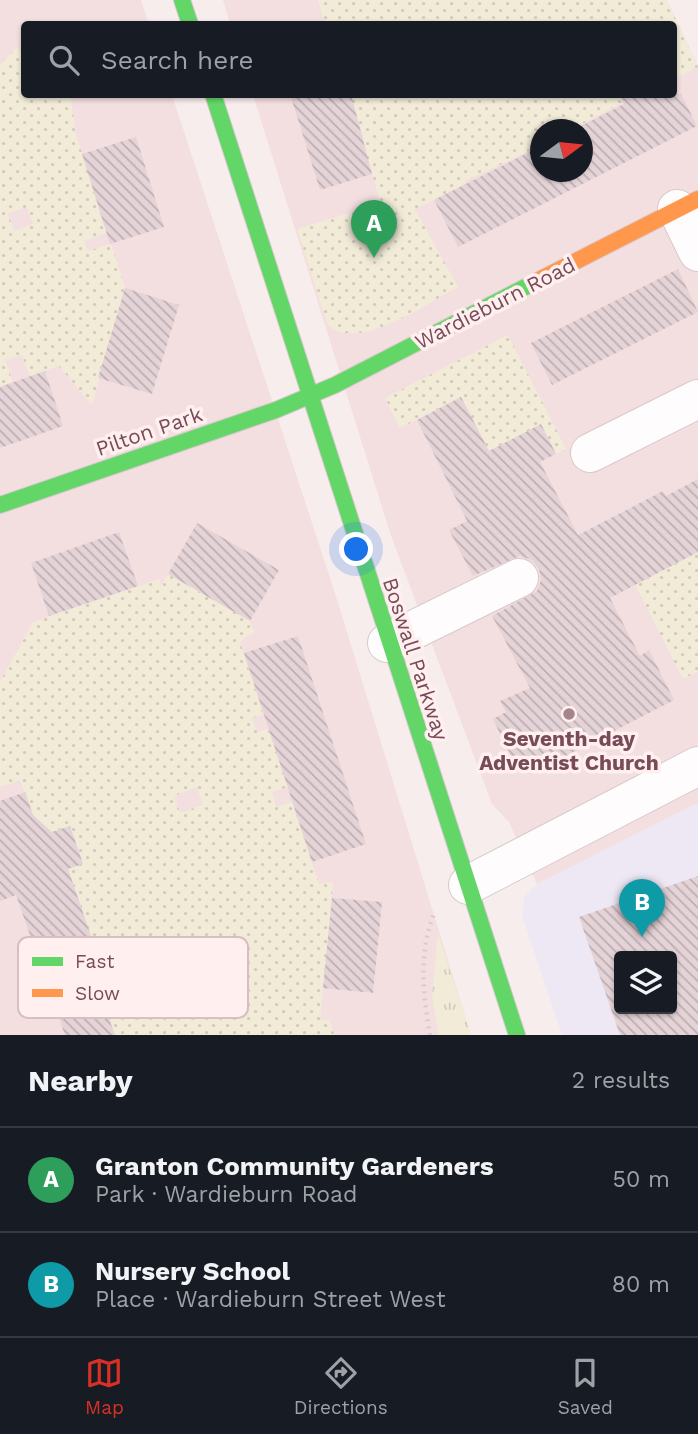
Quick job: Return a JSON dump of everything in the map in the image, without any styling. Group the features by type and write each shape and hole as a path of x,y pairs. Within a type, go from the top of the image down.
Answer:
{"street":[{"path":"182,0 189,21"},
{"name":"Boswall Parkway","path":"214,98 312,395 387,643 517,1035"},
{"name":"Wardieburn Road","path":"312,395 688,204 698,252"},
{"name":"Pilton Park","path":"0,505 276,410 312,395"},
{"path":"590,453 698,399"},
{"path":"387,643 519,578"},
{"path":"468,885 698,766"}],"path":[{"path":"430,1035 424,998 429,932 434,914 442,904 468,885"}],"shaded area":[{"path":"0,0 141,0 148,21 21,21 21,98 173,98 335,593 471,1035 0,1035"},
{"path":"223,0 667,0 677,21 229,21"},
{"path":"677,21 698,66 698,803 537,884 509,822 492,804 391,536 254,98 677,98"},
{"path":"698,803 698,1035 562,1035 522,916 524,897 537,884"}],"green space":[{"path":"318,0 667,0 677,21 324,21"},
{"path":"677,22 698,67 677,78"},
{"path":"17,47 21,51 21,98 71,98 75,131 107,233 84,241 88,251 111,244 125,288 92,405 59,366 30,376 22,355 5,360 13,382 0,387 0,65","holes":["27,207 33,224 14,231 8,213"]},
{"path":"349,98 630,98 592,119 530,119 530,151 465,181 466,184 415,209 458,287 392,323 373,330 339,332 327,323 297,229 381,203 361,139 364,138"},
{"path":"508,335 566,449 556,454 541,425 489,451 461,397 400,428 385,398"},
{"path":"698,552 698,671 683,679 635,585"},
{"path":"168,574 250,621 254,632 240,642 263,714 252,718 257,732 268,729 288,787 272,792 276,807 292,802 319,884 333,882 320,1020 329,1019 335,1035 115,1035 109,1018 248,1018 248,937 92,937 76,893 54,874 83,863 70,826 41,836 20,780 0,787 0,682 33,622 159,579 161,586","holes":["197,787 203,805 180,813 174,796"]},
{"path":"438,934 471,1035 439,1035 432,997"}],"building":[{"path":"677,94 681,94 697,126 593,179 593,120 624,104 621,98 677,98"},
{"path":"291,98 352,98 372,174 320,190"},
{"path":"136,137 164,227 110,244 82,154"},
{"path":"530,152 530,182 586,182 458,247 434,200"},
{"path":"678,269 698,312 552,385 531,343"},
{"path":"125,288 179,305 152,394 98,378"},
{"path":"45,371 63,426 0,448 0,387"},
{"path":"461,397 489,451 541,424 556,454 540,462 578,535 663,491 666,496 698,479 698,552 610,598 640,656 649,650 674,700 531,774 518,771 493,719 506,712 500,701 530,688 492,616 537,591 541,580 539,569 532,560 520,556 473,576 449,530 467,521 417,420"},
{"path":"197,523 279,570 250,621 168,574"},
{"path":"119,532 138,586 49,616 31,563"},
{"path":"298,636 366,844 312,862 244,653"},
{"path":"25,792 33,815 52,832 70,826 83,864 68,869 91,937 31,937 16,895 0,901 0,801"},
{"path":"698,876 698,1035 620,1035 579,917"},
{"path":"332,898 382,902 373,993 323,988"},
{"path":"59,1018 109,1018 115,1035 65,1035"}],"traffic: fast":[{"path":"182,0 189,21"},
{"path":"214,98 517,1035"},
{"path":"0,505 276,410 335,385 535,282"}],"traffic: slow":[{"path":"535,282 698,199"}],"place":[{"name":"Granton Community Gardeners","path":"374,258"},
{"name":"Seventh-day Adventist Church","path":"569,714"},
{"name":"Nursery School","path":"642,937"}]}
